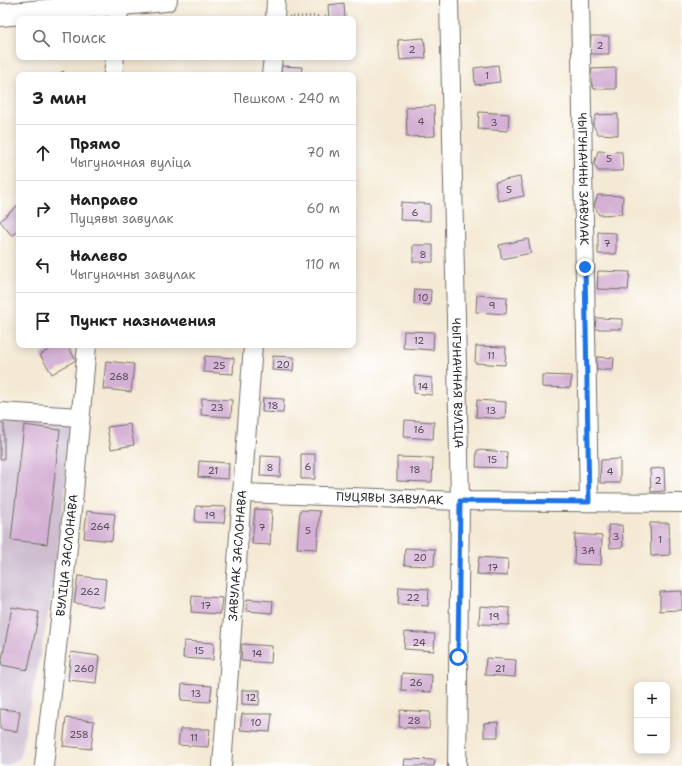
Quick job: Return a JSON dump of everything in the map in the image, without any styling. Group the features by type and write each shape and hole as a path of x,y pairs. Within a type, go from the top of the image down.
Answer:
{"main road":[{"path":"0,16 119,12 166,0"}],"street":[{"name":"ЧЫГУНАЧНАЯ ВУЛІЦА","path":"449,0 460,501 457,766"},
{"name":"ЧЫГУНАЧНЫ ЗАВУЛАК","path":"580,0 589,502"},
{"path":"113,72 115,60"},
{"path":"271,72 273,60"},
{"name":"ВУЛІЦА ЗАСЛОНАВА","path":"44,766 87,348"},
{"name":"ЗАВУЛАК ЗАСЛОНАВА","path":"222,766 253,348"},
{"path":"0,412 80,417"},
{"name":"ПУЦЯВЫ ЗАВУЛАК","path":"243,493 460,501 682,502"}],"path":[{"path":"276,12 329,16"}],"shaded area":[{"path":"0,418 74,422 51,599 20,758 5,766 0,766"}],"building":[{"path":"344,3 345,16 329,16 328,5"},
{"path":"591,36 609,36 609,54 590,54"},
{"path":"424,38 426,58 400,60 398,40"},
{"path":"498,65 500,82 475,85 474,68"},
{"path":"281,66 302,67 301,72 281,72"},
{"path":"616,68 616,89 594,89 590,80 592,69"},
{"path":"434,106 435,136 407,137 406,107"},
{"path":"479,112 509,114 508,131 478,129"},
{"path":"618,114 618,135 598,134 593,125 596,115"},
{"path":"598,151 622,152 623,171 598,171 594,164"},
{"path":"520,177 524,196 498,201 495,182"},
{"path":"598,195 623,196 622,214 599,215 594,205"},
{"path":"401,202 430,204 430,221 400,220"},
{"path":"16,207 16,233 12,236 0,221"},
{"path":"598,232 616,233 616,254 598,254"},
{"path":"528,239 531,253 502,259 499,245"},
{"path":"413,245 433,245 433,262 413,262"},
{"path":"598,271 630,272 628,290 597,289"},
{"path":"415,289 431,290 430,305 414,304"},
{"path":"477,295 507,297 506,314 476,312"},
{"path":"596,318 622,319 622,329 595,329"},
{"path":"404,331 434,332 433,350 403,348"},
{"path":"476,346 506,347 505,365 475,363"},
{"path":"52,348 69,348 76,360 52,374 40,355"},
{"path":"205,356 234,358 233,374 203,372"},
{"path":"273,356 294,357 293,371 272,370"},
{"path":"597,357 614,358 613,370 596,370"},
{"path":"106,361 134,364 131,392 103,389"},
{"path":"542,375 572,376 570,388 542,387"},
{"path":"414,376 432,378 432,395 414,393"},
{"path":"202,398 232,400 231,417 201,415"},
{"path":"263,398 284,399 283,413 262,412"},
{"path":"477,400 506,402 505,419 476,417"},
{"path":"405,420 434,422 433,439 404,437"},
{"path":"0,424 4,424 4,459 0,459"},
{"path":"130,424 134,445 111,449 107,427"},
{"path":"24,425 60,430 47,544 11,540"},
{"path":"477,450 507,452 506,468 476,467"},
{"path":"301,454 315,454 315,479 301,479"},
{"path":"261,456 281,457 280,477 260,476"},
{"path":"397,457 433,458 432,482 397,481"},
{"path":"620,459 620,483 600,483 601,460"},
{"path":"199,461 229,463 228,479 198,477"},
{"path":"664,468 665,491 651,492 650,469"},
{"path":"196,506 226,507 224,523 195,522"},
{"path":"255,509 272,510 270,545 252,544"},
{"path":"300,510 320,511 317,549 297,548"},
{"path":"87,511 115,514 112,541 84,538"},
{"path":"650,523 669,523 670,555 651,556"},
{"path":"608,525 622,525 623,547 610,548"},
{"path":"575,534 602,536 601,565 574,564"},
{"path":"405,548 435,549 434,566 404,565"},
{"path":"479,557 508,559 507,576 477,574"},
{"path":"78,576 106,579 103,607 74,603"},
{"path":"399,587 429,589 428,606 398,604"},
{"path":"682,591 682,610 660,611 660,592"},
{"path":"192,596 222,598 220,614 191,612"},
{"path":"247,599 273,601 272,613 246,611"},
{"path":"480,606 510,608 509,625 479,624"},
{"path":"12,607 39,612 28,670 1,665"},
{"path":"405,632 435,634 434,651 404,649"},
{"path":"184,641 214,643 213,660 183,658"},
{"path":"242,644 272,646 271,663 241,661"},
{"path":"71,652 99,656 96,683 68,680"},
{"path":"486,658 516,660 515,677 485,675"},
{"path":"402,673 432,675 431,692 401,690"},
{"path":"182,684 212,686 210,702 181,700"},
{"path":"242,690 260,690 259,705 242,704"},
{"path":"0,709 20,711 17,732 0,729"},
{"path":"400,710 430,712 429,729 399,727"},
{"path":"242,714 272,714 270,732 240,730"},
{"path":"66,718 94,721 91,749 63,746"},
{"path":"498,722 498,737 484,737 484,723"},
{"path":"180,729 210,729 208,747 178,745"},
{"path":"405,759 435,760 434,766 404,766"}],"route":[{"path":"458,657 460,501 589,502 585,267"}]}
